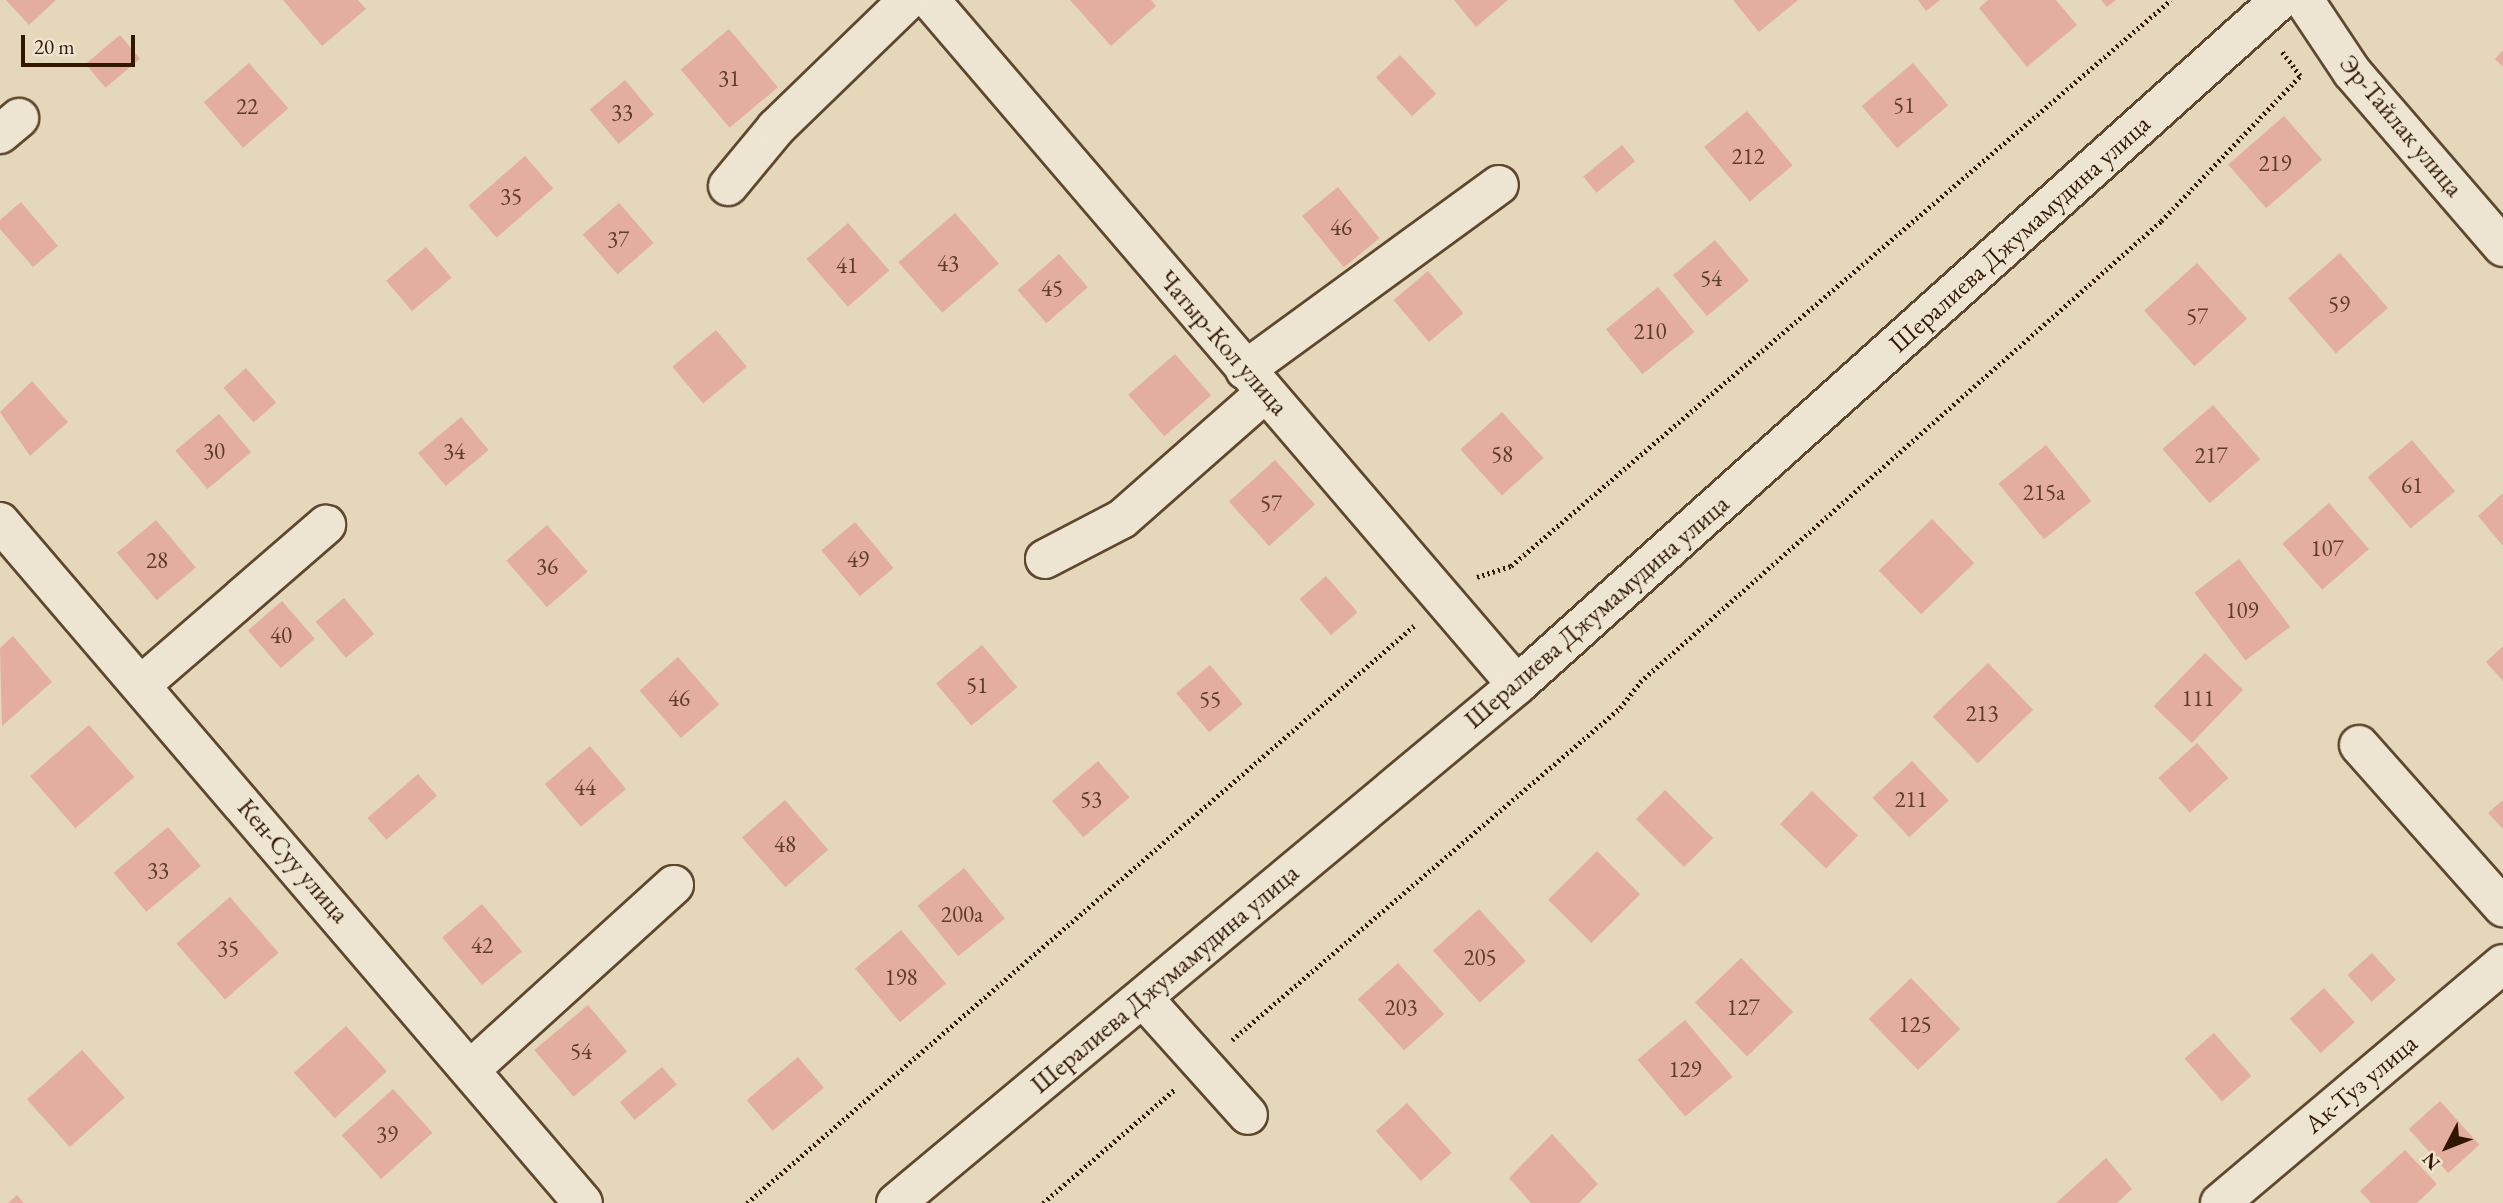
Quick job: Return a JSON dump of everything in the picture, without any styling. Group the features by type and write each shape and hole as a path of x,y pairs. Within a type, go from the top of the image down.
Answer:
{"street":[{"path":"728,186 776,128 908,0"},
{"name":"Чатыр-Кол улица","path":"930,0 1517,685"},
{"name":"Шералиева Джумамудина улица","path":"896,1203 1517,685 2280,0"},
{"name":"Эр-Тайлак улица","path":"2304,0 2352,72 2503,247"},
{"path":"1045,559 1122,519 1255,382 1499,185"},
{"name":"Кен-Суу улица","path":"0,522 583,1203"},
{"path":"141,685 326,525"},
{"path":"2358,745 2503,907"},
{"path":"471,1069 674,885"},
{"name":"Ак-Туз улица","path":"2220,1203 2503,964"},
{"path":"1143,998 1248,1115"}],"path":[{"path":"1043,1203 1620,709 1640,682 2161,221 2300,76"}],"building":[{"path":"6,0 56,0 29,25"},
{"path":"283,0 358,0 366,9 322,46"},
{"path":"1070,0 1151,0 1156,6 1111,46"},
{"path":"1454,0 1508,0 1476,27"},
{"path":"1733,0 1798,0 1759,32"},
{"path":"1918,0 1940,0 1926,11"},
{"path":"1988,0 2056,0 2077,25 2027,67 1979,8"},
{"path":"2101,0 2116,0 2107,7"},
{"path":"729,29 778,87 730,128 681,69"},
{"path":"120,35 140,59 105,88 86,64"},
{"path":"2503,50 2503,67 2495,59"},
{"path":"1400,55 1436,94 1412,116 1376,78"},
{"path":"249,63 288,108 243,148 204,102"},
{"path":"1913,63 1948,105 1897,148 1862,106"},
{"path":"625,80 654,114 619,144 590,110"},
{"path":"1747,111 1793,165 1750,201 1704,147"},
{"path":"2284,116 2322,160 2266,208 2228,165"},
{"path":"1622,145 1635,161 1596,193 1583,176"},
{"path":"525,156 553,188 497,238 468,205"},
{"path":"1338,187 1380,238 1344,267 1302,216"},
{"path":"21,202 58,246 33,267 0,229 0,220"},
{"path":"619,203 654,243 618,274 583,234"},
{"path":"955,213 999,264 942,313 898,262"},
{"path":"848,223 889,271 848,307 806,259"},
{"path":"1715,240 1749,281 1707,316 1673,275"},
{"path":"426,247 452,278 412,311 386,280"},
{"path":"2340,253 2388,308 2336,353 2288,298"},
{"path":"1059,254 1088,287 1046,323 1017,290"},
{"path":"2197,263 2247,319 2194,366 2144,311"},
{"path":"1428,271 1463,313 1429,342 1394,300"},
{"path":"1658,287 1695,332 1642,374 1606,329"},
{"path":"716,330 747,367 703,403 672,367"},
{"path":"1175,354 1211,396 1164,436 1128,395"},
{"path":"246,368 276,403 254,422 223,388"},
{"path":"32,381 68,422 30,456 0,412"},
{"path":"2213,405 2260,459 2210,503 2162,449"},
{"path":"1502,412 1543,458 1502,496 1460,449"},
{"path":"219,414 251,452 207,489 175,451"},
{"path":"461,417 489,450 446,486 418,453"},
{"path":"2412,440 2455,491 2411,529 2368,477"},
{"path":"2046,445 2091,501 2044,539 1999,483"},
{"path":"1275,460 1315,505 1269,546 1229,501"},
{"path":"2503,493 2503,546 2478,516"},
{"path":"2329,503 2369,549 2322,590 2282,544"},
{"path":"1932,519 1974,563 1921,614 1879,570"},
{"path":"156,520 196,567 157,600 117,553"},
{"path":"855,522 894,568 860,596 821,550"},
{"path":"547,525 588,572 547,607 506,560"},
{"path":"2239,559 2290,627 2245,661 2194,593"},
{"path":"1326,576 1357,612 1331,635 1300,599"},
{"path":"344,598 374,634 346,658 316,622"},
{"path":"282,601 315,639 281,668 248,631"},
{"path":"13,636 52,682 2,726 0,648"},
{"path":"982,645 1017,687 971,726 936,684"},
{"path":"2503,646 2503,681 2486,662"},
{"path":"2205,653 2243,690 2192,743 2154,706"},
{"path":"678,657 719,705 681,738 640,690"},
{"path":"1988,663 2033,710 1978,763 1933,716"},
{"path":"1210,665 1243,704 1209,732 1176,693"},
{"path":"89,725 134,777 75,828 30,776"},
{"path":"2197,743 2228,778 2190,813 2158,778"},
{"path":"590,746 626,789 581,827 545,784"},
{"path":"1098,761 1129,797 1083,837 1052,801"},
{"path":"1912,761 1949,800 1909,837 1873,798"},
{"path":"418,774 437,796 386,840 367,818"},
{"path":"1665,790 1713,838 1684,867 1636,819"},
{"path":"1812,791 1858,835 1826,869 1780,824"},
{"path":"785,800 828,850 785,887 742,837"},
{"path":"2503,800 2503,829 2488,813"},
{"path":"168,827 201,866 146,912 114,873"},
{"path":"1597,851 1640,894 1591,943 1548,900"},
{"path":"964,868 1005,919 958,956 917,906"},
{"path":"230,897 279,953 225,999 176,944"},
{"path":"482,904 522,951 482,985 442,937"},
{"path":"1479,909 1526,961 1480,1003 1433,950"},
{"path":"901,930 946,984 900,1022 855,969"},
{"path":"2372,953 2396,980 2372,1002 2347,975"},
{"path":"1741,958 1793,1012 1747,1056 1695,1002"},
{"path":"1398,963 1444,1014 1404,1050 1358,999"},
{"path":"1911,978 1960,1029 1918,1070 1869,1019"},
{"path":"2324,988 2355,1022 2321,1053 2290,1019"},
{"path":"588,1005 627,1052 574,1097 534,1050"},
{"path":"1685,1020 1733,1077 1685,1117 1638,1060"},
{"path":"346,1026 387,1071 335,1118 294,1073"},
{"path":"2214,1033 2251,1076 2222,1102 2185,1059"},
{"path":"82,1050 125,1098 70,1147 27,1100"},
{"path":"798,1057 824,1088 772,1131 747,1100"},
{"path":"662,1067 677,1085 635,1120 620,1102"},
{"path":"393,1089 432,1133 381,1179 342,1135"},
{"path":"2440,1101 2479,1145 2448,1173 2409,1129"},
{"path":"1407,1103 1452,1153 1421,1181 1376,1131"},
{"path":"1552,1134 1598,1184 1579,1203 1531,1203 1509,1178"},
{"path":"2405,1150 2437,1184 2417,1203 2371,1203 2360,1191"},
{"path":"2106,1158 2132,1189 2117,1203 2056,1203"},
{"path":"17,1195 24,1203 8,1203"}]}
